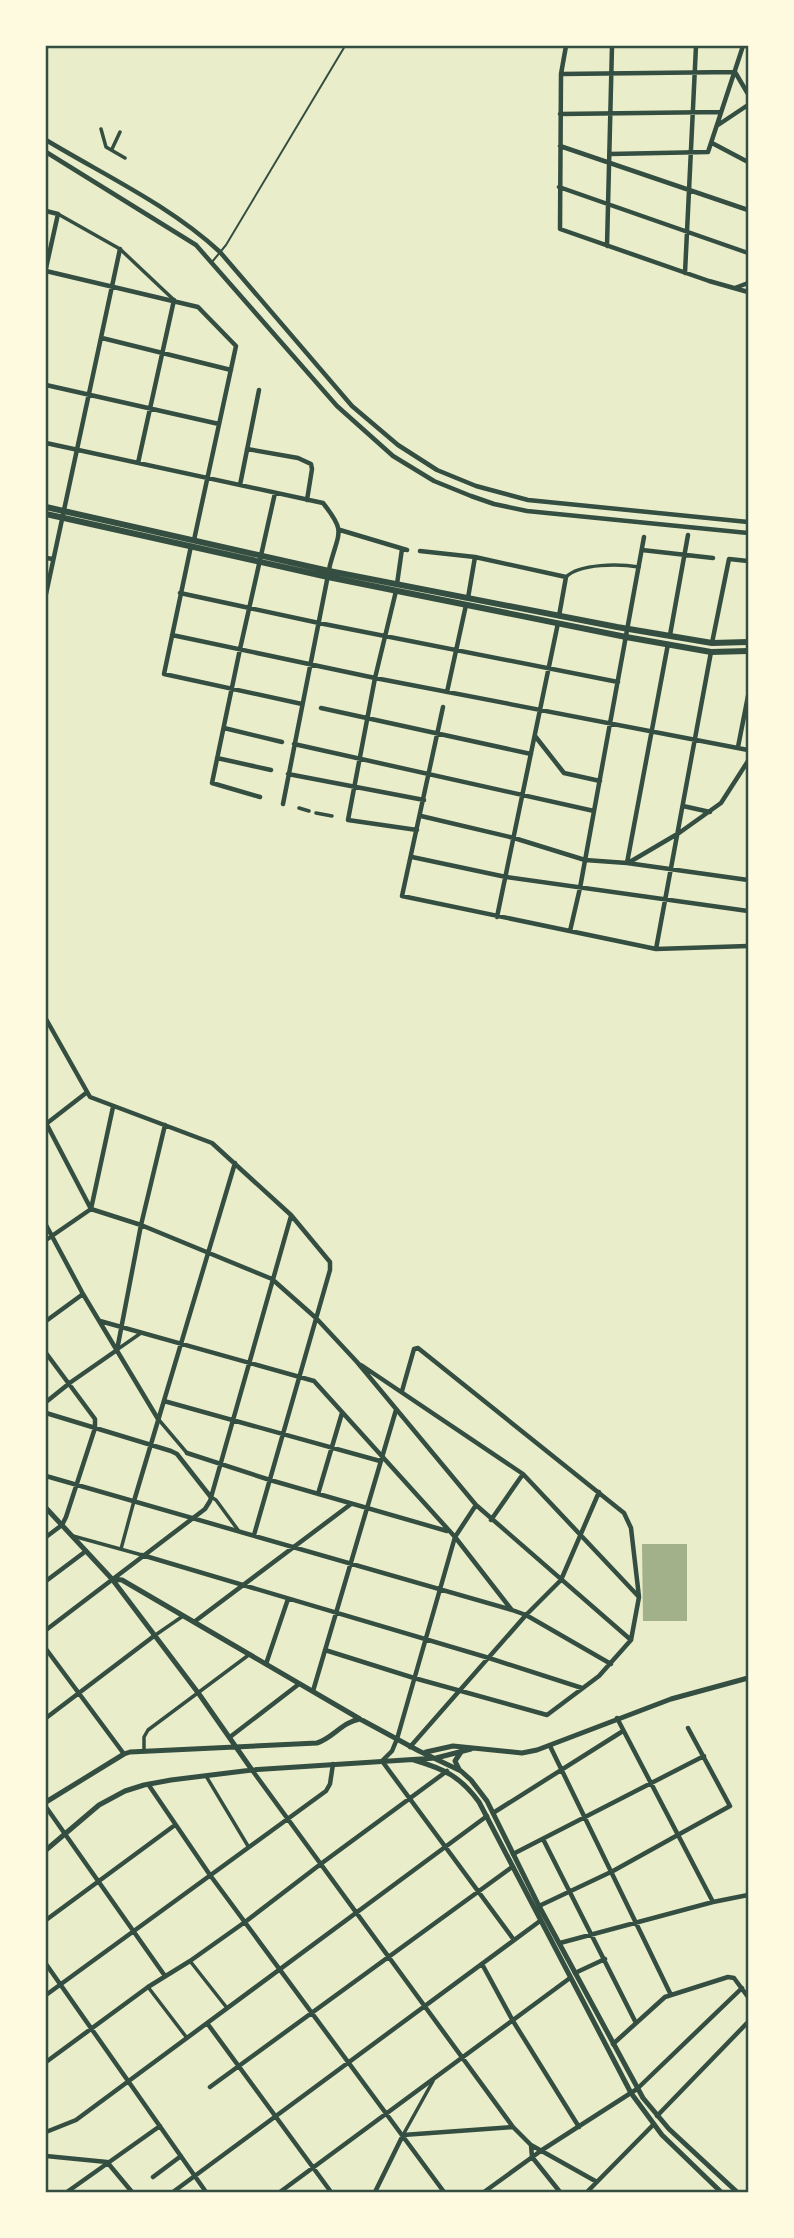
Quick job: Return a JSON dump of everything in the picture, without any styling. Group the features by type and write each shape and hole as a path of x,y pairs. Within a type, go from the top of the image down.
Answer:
{"main road":[{"path":"46,507 63,514 328,574 627,633 668,644 711,652 748,651"},
{"path":"46,514 63,514"},
{"path":"627,633 670,635 712,643 748,642"}],"street":[{"path":"563,46 560,229 748,292"},
{"path":"607,246 612,46"},
{"path":"685,273 696,46"},
{"path":"610,153 708,152 743,46"},
{"path":"561,74 735,72"},
{"path":"735,72 748,94"},
{"path":"717,125 748,105"},
{"path":"560,114 722,112"},
{"path":"101,129 109,150 125,158"},
{"path":"109,150 120,132"},
{"path":"46,139 186,223 220,252 352,406 398,445 437,470 476,486 528,500 748,522"},
{"path":"712,143 748,162"},
{"path":"560,146 748,210"},
{"path":"46,152 196,245 337,406 393,456 434,481 494,504 527,511 748,533"},
{"path":"559,187 748,253"},
{"path":"46,211 58,214 120,249 174,300"},
{"path":"58,214 46,269 198,307 236,346 164,674 302,704"},
{"path":"46,593 120,249"},
{"path":"734,288 748,283"},
{"path":"138,463 174,300"},
{"path":"102,338 231,370"},
{"path":"46,385 219,424"},
{"path":"240,485 259,390"},
{"path":"46,443 323,503 337,520 340,530 328,574 283,804"},
{"path":"247,449 298,458 311,464 307,500"},
{"path":"260,797 212,783 275,493"},
{"path":"340,530 404,549 375,678 348,820 417,830"},
{"path":"670,635 688,535"},
{"path":"570,931 644,537"},
{"path":"642,550 713,558"},
{"path":"420,551 475,556 566,577"},
{"path":"447,692 475,556"},
{"path":"46,558 53,559"},
{"path":"712,643 729,559 748,561"},
{"path":"497,917 566,577 572,571 618,564 639,566"},
{"path":"180,593 319,624 618,682"},
{"path":"172,635 539,711 748,750"},
{"path":"627,863 668,644"},
{"path":"656,949 711,652"},
{"path":"738,747 748,696"},
{"path":"443,707 402,897 656,949 748,946"},
{"path":"321,708 531,754"},
{"path":"224,727 282,741"},
{"path":"534,736 564,774 600,781"},
{"path":"294,744 594,811"},
{"path":"218,758 271,770"},
{"path":"627,863 679,833 721,803 748,761"},
{"path":"288,774 424,800"},
{"path":"683,806 710,812"},
{"path":"299,808 309,811"},
{"path":"316,813 332,816"},
{"path":"421,816 514,838 585,860 627,863 748,880"},
{"path":"412,857 506,877 748,911"},
{"path":"46,1019 90,1097 212,1143 291,1215 330,1262 330,1270 254,1535"},
{"path":"86,1093 46,1124 91,1209 141,1225 272,1279 316,1318 357,1362 476,1505 631,1640"},
{"path":"46,1240 91,1209 113,1107"},
{"path":"117,1350 141,1225 165,1125"},
{"path":"121,1549 236,1163"},
{"path":"46,1630 205,1509 211,1497 291,1215"},
{"path":"46,1225 83,1294 159,1420 187,1453 270,1480 448,1531"},
{"path":"46,1321 83,1294"},
{"path":"100,1321 314,1381 455,1537 512,1610"},
{"path":"46,1402 142,1332"},
{"path":"325,1650 460,1692 547,1715 583,1689 611,1664 631,1640 639,1597 636,1560 628,1520 618,1506 415,1348 402,1391"},
{"path":"46,1353 95,1419 95,1428 62,1525 46,1537"},
{"path":"357,1362 523,1474 639,1597"},
{"path":"164,1401 381,1458"},
{"path":"313,1691 396,1410"},
{"path":"46,1413 177,1454 238,1531"},
{"path":"318,1494 342,1413"},
{"path":"491,1520 523,1474"},
{"path":"46,1476 512,1610 526,1615 611,1664"},
{"path":"410,1747 526,1615 561,1580 599,1492"},
{"path":"194,1622 352,1504"},
{"path":"383,1761 392,1751 397,1739 455,1537 476,1505"},
{"path":"46,1508 112,1579 199,1694 287,1819 358,1912 513,2127 531,2145 597,2182"},
{"path":"72,1535 489,1658 583,1689"},
{"path":"46,1581 86,1551"},
{"path":"112,1579 122,1580 410,1747 461,1771"},
{"path":"267,1664 288,1599"},
{"path":"46,1718 183,1616"},
{"path":"46,1650 124,1754"},
{"path":"144,1751 145,1733 250,1654"},
{"path":"419,1751 430,1752 453,1746 522,1753 550,1746 617,1718 692,1692 748,1678"},
{"path":"230,1737 299,1684"},
{"path":"165,1976 46,1804 124,1754 236,1745 317,1743 345,1723 360,1718"},
{"path":"617,1718 713,1902"},
{"path":"539,1906 679,1836 730,1806 688,1728"},
{"path":"46,2132 76,2120 490,1814 623,1731"},
{"path":"550,1746 670,1993"},
{"path":"46,1850 99,1805 125,1791 148,1784 252,1770 436,1758 471,1749"},
{"path":"461,1752 454,1761 480,1790 512,1867 631,2093 653,2125 721,2193"},
{"path":"513,1854 704,1756"},
{"path":"414,1760 447,1771 464,1783 490,1814 637,2089 657,2116 737,2193"},
{"path":"383,1761 514,1940"},
{"path":"46,1995 329,1788 333,1764"},
{"path":"46,2062 148,1987 245,1922 447,1771"},
{"path":"206,1776 248,1846"},
{"path":"148,1784 210,1875 444,2193"},
{"path":"46,1920 175,1825"},
{"path":"542,1839 636,2023"},
{"path":"210,2087 512,1867"},
{"path":"560,1943 748,1895"},
{"path":"173,2193 540,1921"},
{"path":"575,1973 605,1959"},
{"path":"190,1961 227,2008"},
{"path":"46,1964 206,2193"},
{"path":"482,1964 513,2021 579,2127"},
{"path":"613,2044 670,1993 722,1977 734,1978 748,1997"},
{"path":"280,2193 570,1978"},
{"path":"148,1987 187,2038"},
{"path":"484,2193 542,2150 637,2089 742,1988"},
{"path":"657,2116 748,2022"},
{"path":"207,2023 331,2193"},
{"path":"375,2193 434,2079"},
{"path":"587,2193 653,2125"},
{"path":"66,2193 159,2126"},
{"path":"403,2135 513,2127"},
{"path":"531,2145 532,2157 560,2193"},
{"path":"46,2156 107,2162 132,2193"},
{"path":"153,2177 181,2156"}],"lane":[{"path":"212,262 226,246 345,46"}],"shaded area":[{"path":"642,1544 687,1544 687,1621 643,1621"}]}
